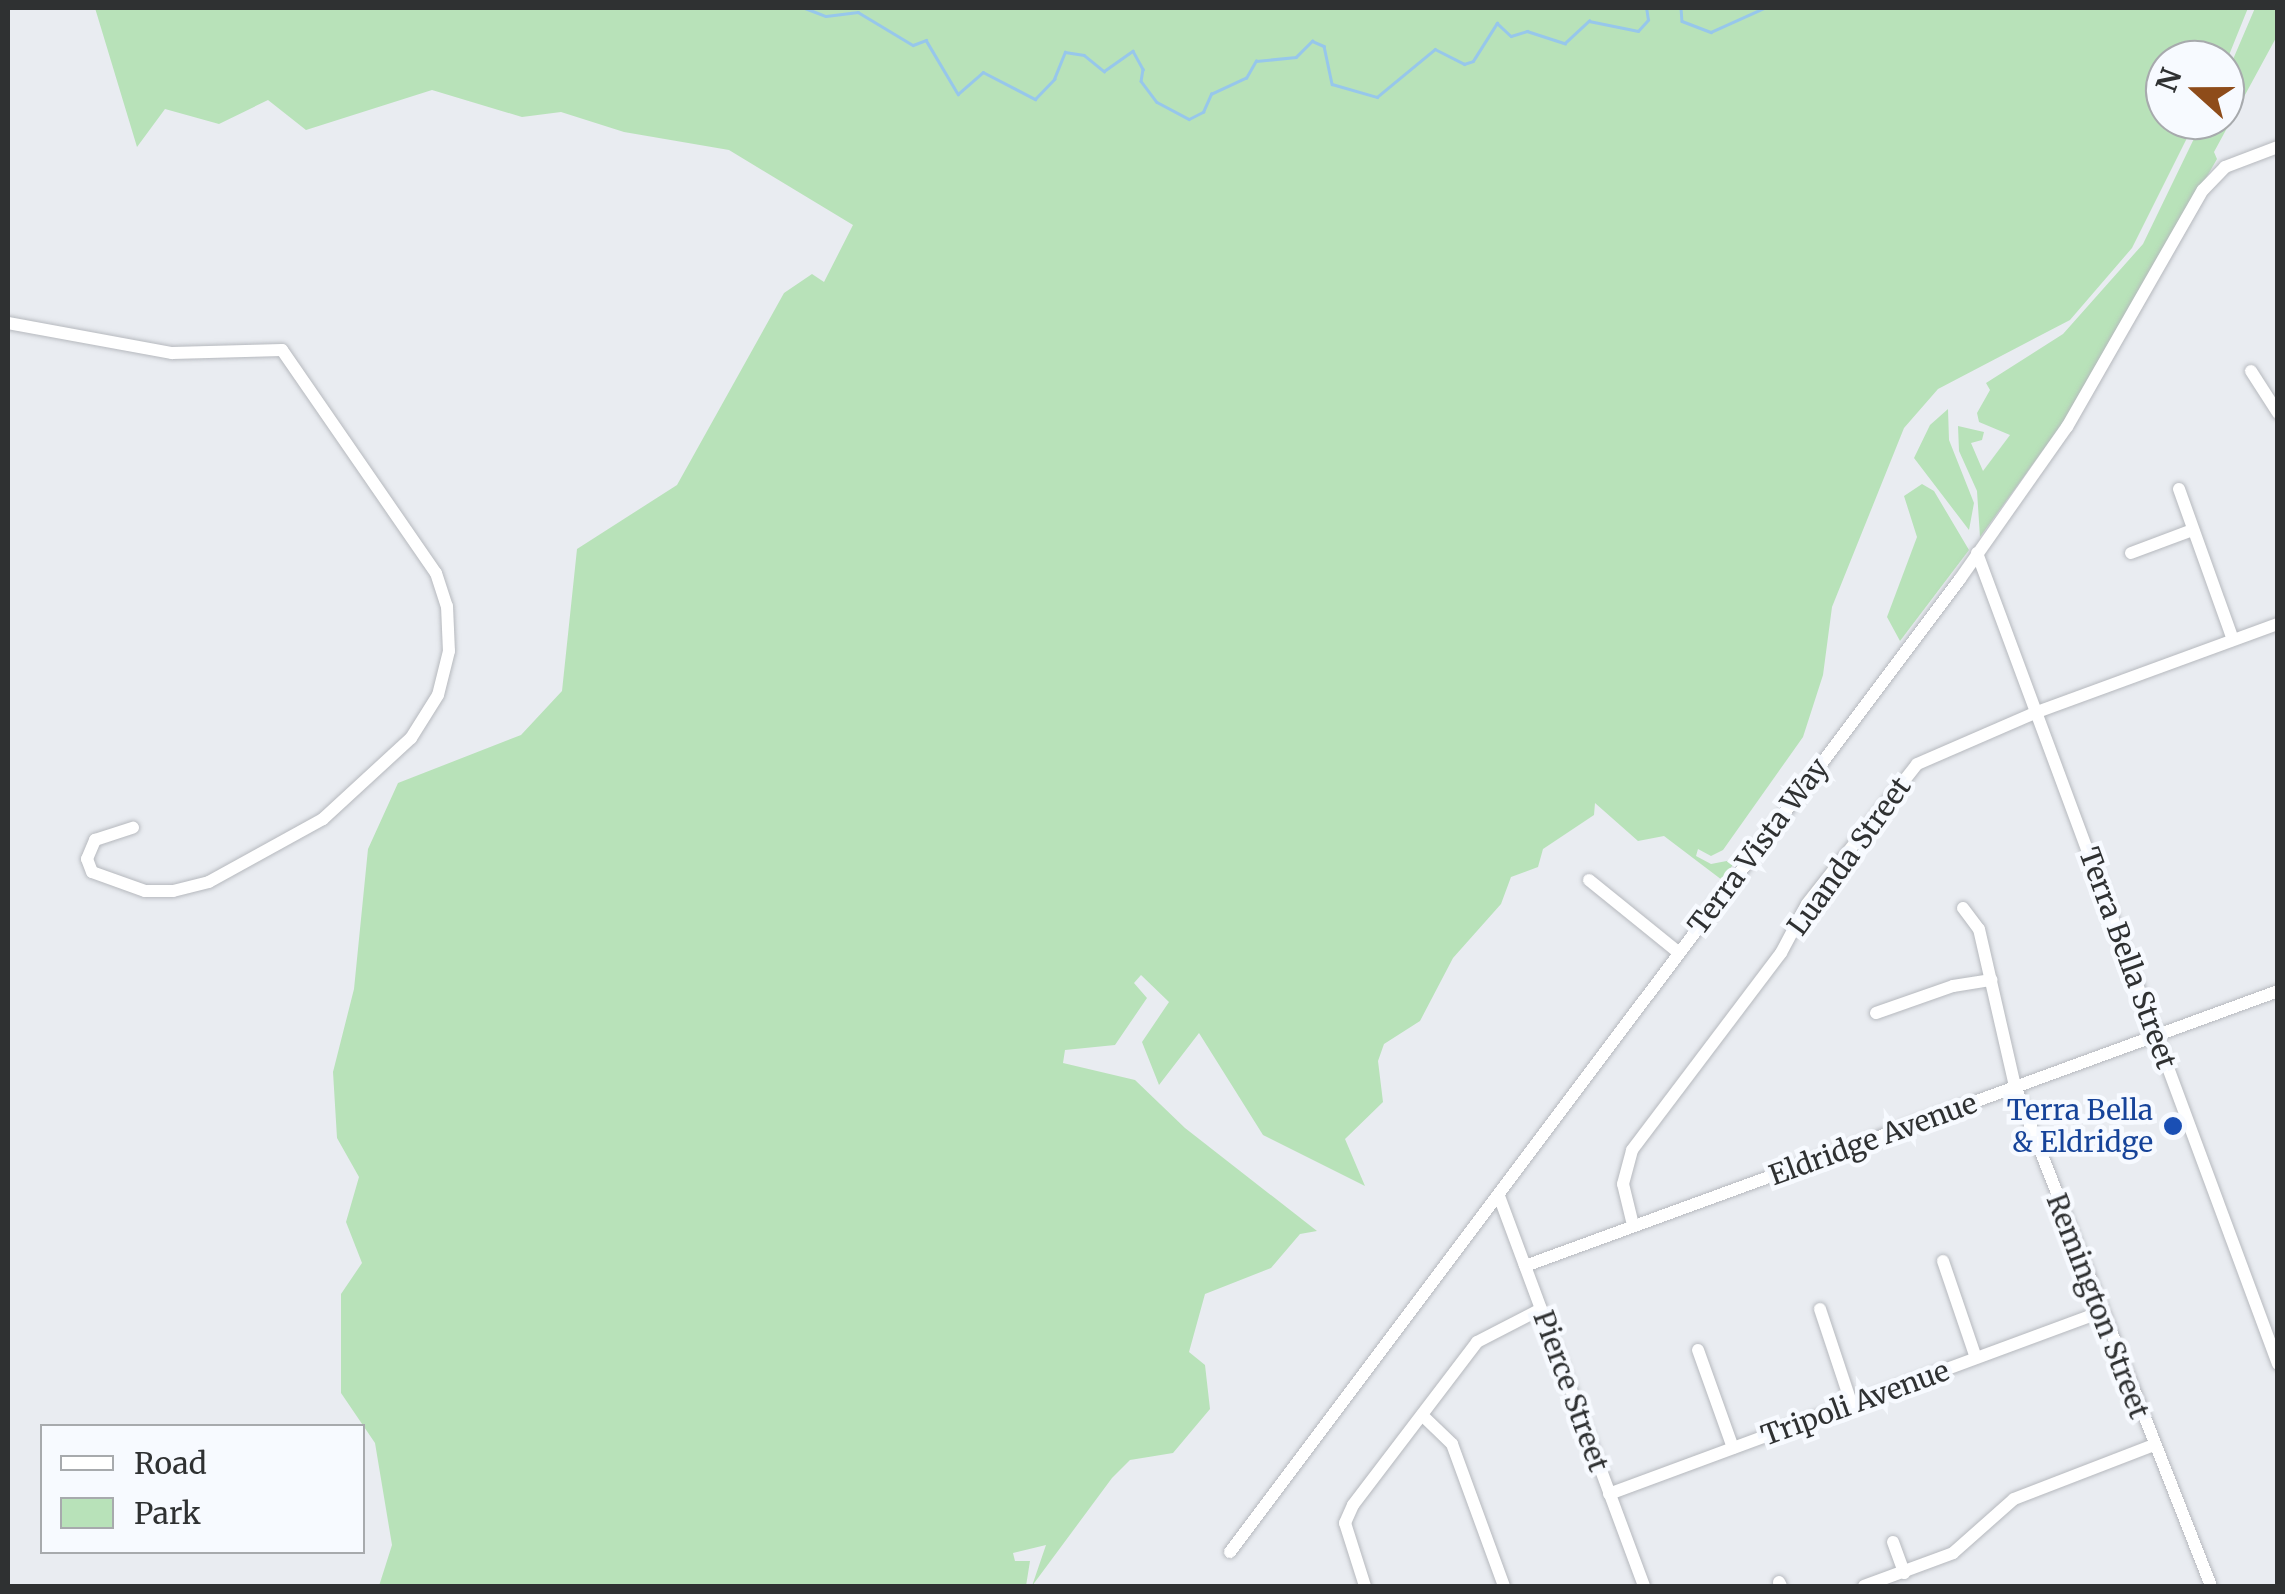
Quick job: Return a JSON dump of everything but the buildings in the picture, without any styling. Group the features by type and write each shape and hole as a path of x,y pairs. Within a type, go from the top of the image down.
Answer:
{"street":[{"name":"Terra Vista Way","path":"1230,1552 1977,554 2067,427 2203,190 2225,168 2278,148"},
{"path":"8,323 172,353 282,350 436,573 447,606 450,651 438,695 411,738 323,819 209,882 173,892 145,891 92,872 87,859 96,840 133,828"},
{"path":"2250,371 2278,413"},
{"path":"2179,489 2233,640"},
{"path":"2131,553 2194,530"},
{"name":"Terra Bella Street","path":"1977,554 2278,1364"},
{"name":"Luanda Street","path":"1634,1225 1623,1184 1632,1150 1898,782 1941,750 2278,624"},
{"path":"1589,880 1679,953"},
{"name":"Remington Street","path":"1964,908 1979,929 1992,980 1997,1030 2016,1086 2151,1446 2211,1586"},
{"path":"1876,1013 1954,986 1992,980"},
{"name":"Eldridge Avenue","path":"1525,1266 2278,991"},
{"name":"Pierce Street","path":"1500,1196 1644,1586"},
{"path":"1943,1262 1976,1358"},
{"path":"1366,1586 1345,1523 1353,1506 1477,1342 1541,1309"},
{"path":"1820,1309 1852,1405"},
{"name":"Tripoli Avenue","path":"1609,1494 2101,1312"},
{"path":"1698,1350 1733,1448"},
{"path":"1422,1415 1452,1444 1504,1586"},
{"path":"1864,1586 1954,1553 2014,1499 2151,1446"},
{"path":"1893,1542 1904,1573"}],"green space":[{"path":"95,8 2248,8 2235,40 2145,40 2145,140 2186,140 2132,248 2070,320 1938,389 1904,428 1832,607 1823,675 1803,737 1723,850 1711,856 1698,849 1696,856 1711,864 1737,859 1722,880 1664,836 1638,841 1595,803 1594,815 1543,849 1538,867 1511,877 1501,904 1453,958 1420,1021 1384,1044 1378,1061 1383,1102 1345,1139 1365,1186 1263,1135 1199,1033 1159,1085 1142,1042 1169,1002 1141,975 1134,983 1147,998 1115,1045 1065,1050 1063,1063 1135,1080 1185,1128 1317,1231 1300,1234 1271,1268 1205,1294 1189,1352 1205,1365 1210,1409 1173,1453 1130,1460 1112,1478 1032,1586 1046,1545 1013,1553 1015,1561 1030,1561 1026,1586 379,1586 392,1545 375,1443 341,1393 341,1294 362,1263 346,1222 359,1177 337,1138 333,1072 354,989 368,849 398,783 521,735 562,691 577,549 677,485 784,293 812,274 824,282 853,225 729,150 624,132 561,112 522,117 432,90 306,130 268,100 219,124 165,109 137,147"},
{"path":"2255,8 2277,8 2277,36 2245,95 2245,40 2241,40"},
{"path":"2193,140 2221,140 2214,152 2217,159 2075,406 1980,537 1977,491 1959,451 1958,426 1984,432 1982,440 1971,443 1983,471 2010,435 1979,422 1977,413 1990,390 1986,383 2063,334 2143,244"},
{"path":"1948,409 1949,440 1974,503 1969,530 1914,458 1930,425"},
{"path":"1922,484 1934,491 1969,550 1900,641 1887,617 1917,537 1904,496"}],"waterway":[{"path":"805,8 826,16 858,12 913,45 926,40 958,94 983,72 1035,99 1054,79 1065,52 1084,55 1104,71 1133,51 1143,69 1141,81 1157,102 1189,119 1203,112 1211,94 1246,78 1256,61 1296,57 1312,41 1324,46 1332,84 1377,97 1435,49 1464,64 1473,61 1497,23 1511,36 1527,31 1565,43 1589,21 1638,31 1648,20 1646,8"},
{"path":"1681,8 1682,21 1711,32 1764,8"}],"place":[{"name":"Terra Bella & Eldridge","path":"2173,1126"}]}
